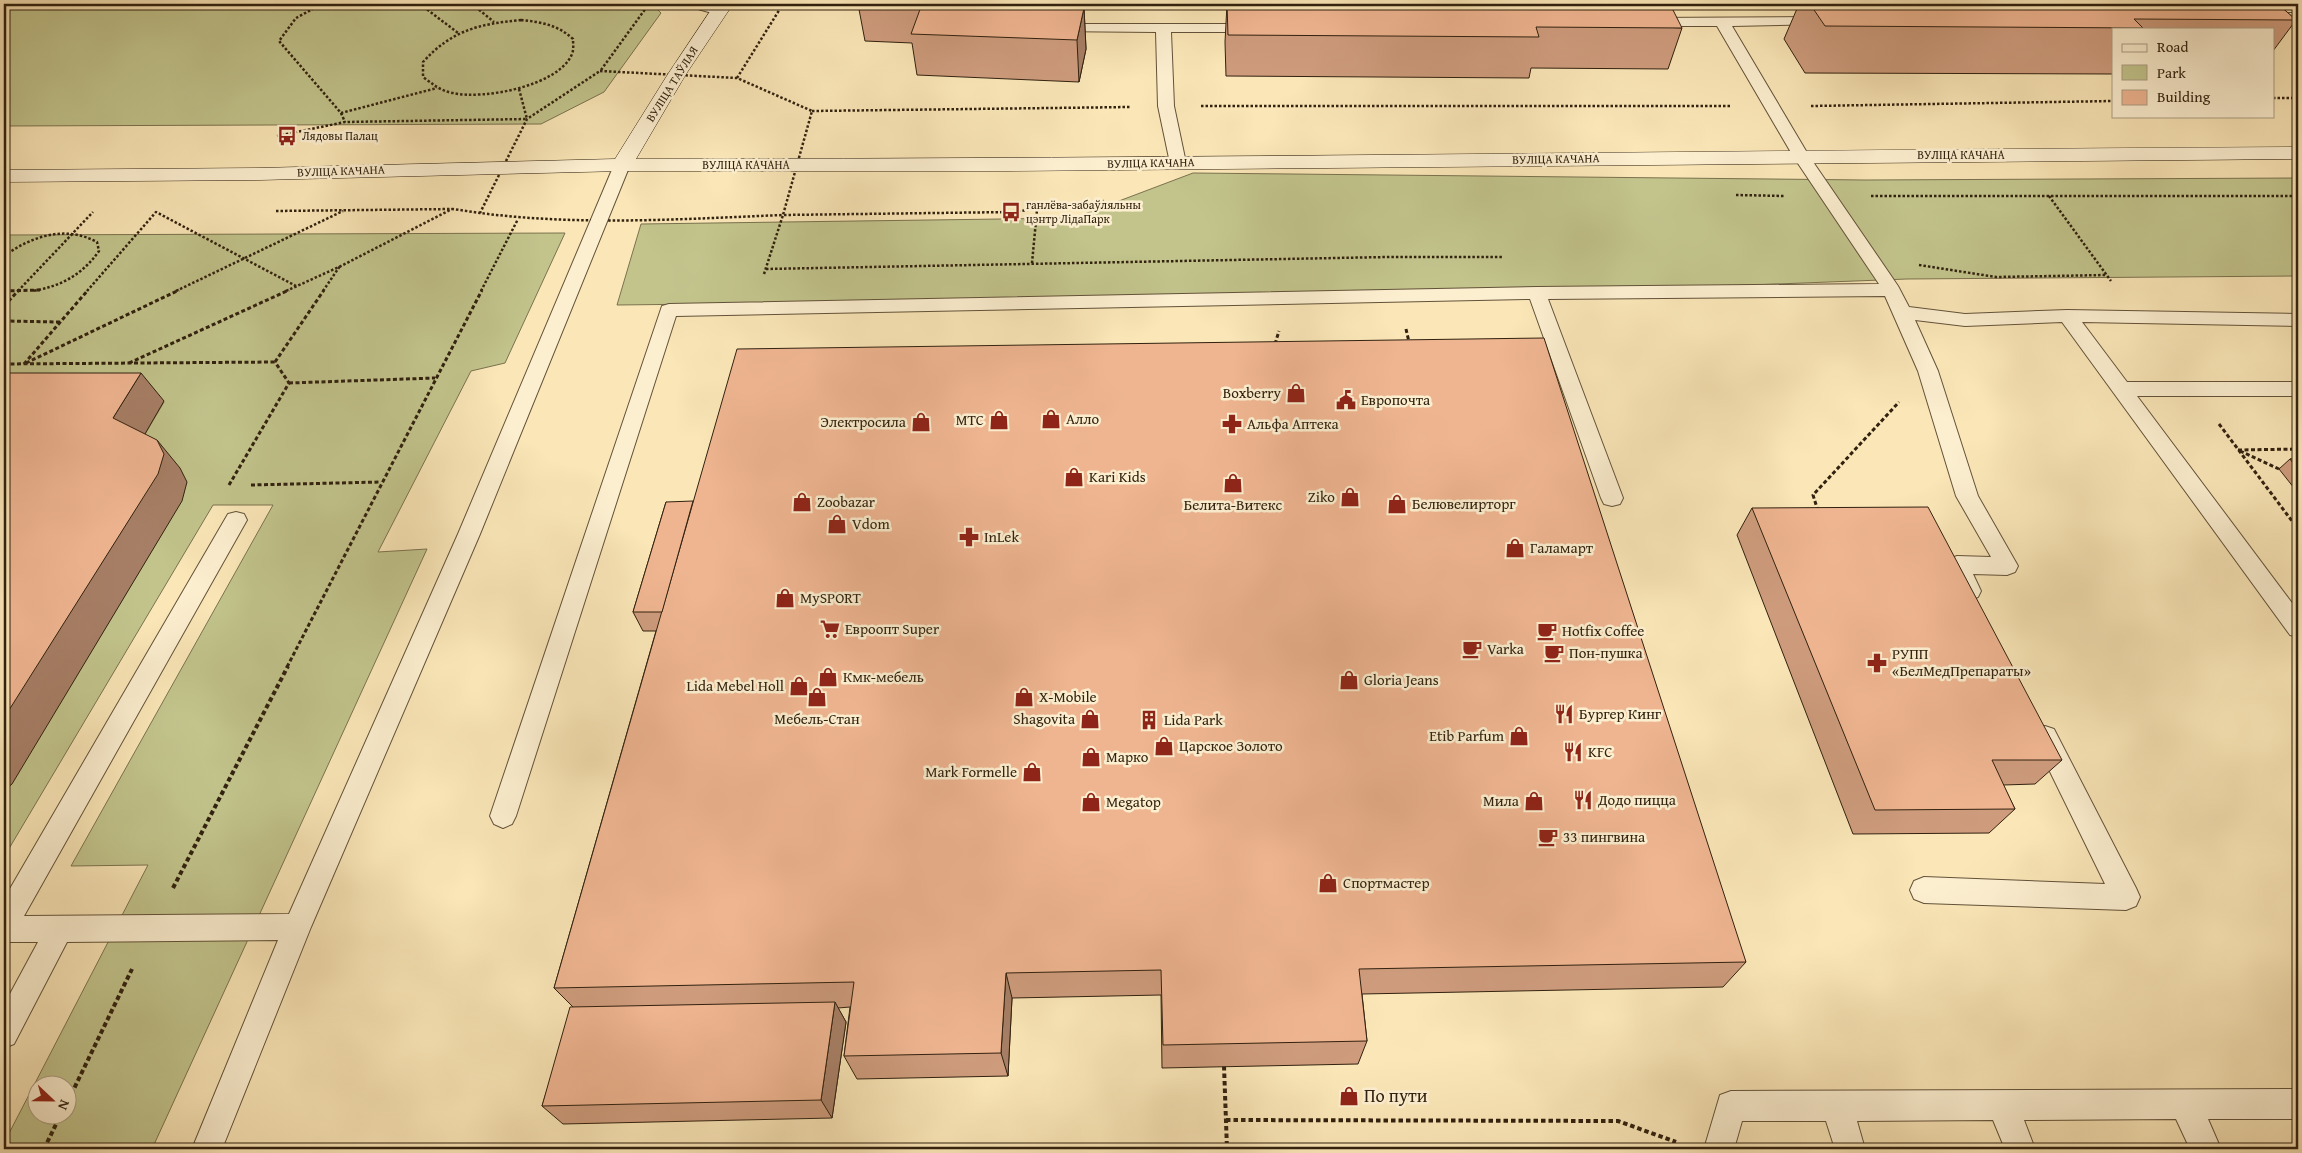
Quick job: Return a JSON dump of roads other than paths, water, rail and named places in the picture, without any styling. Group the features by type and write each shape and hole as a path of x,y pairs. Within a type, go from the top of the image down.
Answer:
{"main road":[{"name":"ВУЛІЦА ТАЎЛАЯ","path":"622,165 677,74 722,7"},
{"name":"ВУЛІЦА КАЧАНА","path":"4,176 259,174 622,165 1178,163 2298,153"}],"lane":[{"path":"696,4 722,7"},
{"path":"2249,17 2298,17"},
{"path":"1629,23 1838,20"},
{"path":"1722,22 1801,156 1892,290 1928,371 1967,496 2007,566 1957,565 1979,609"},
{"path":"1036,28 1272,27"},
{"path":"1163,28 1166,106 1178,163"},
{"path":"207,1149 298,927 469,534 622,165"},
{"path":"503,816 669,310 1537,293 1892,290"},
{"path":"1537,293 1612,498"},
{"path":"1902,312 1965,320 2067,316 2298,320"},
{"path":"2067,316 2298,628"},
{"path":"2122,389 2298,389"},
{"path":"4,925 236,520"},
{"path":"1924,890 2126,897 2032,714"},
{"path":"4,929 298,927"},
{"path":"4,1034 60,928"},
{"path":"2184,1104 2206,1149"},
{"path":"1719,1149 1731,1106 2298,1104"},
{"path":"1837,1106 1850,1149"},
{"path":"2003,1106 2020,1149"}],"place":[{"name":"Лядовы Палац","path":"287,136"},
{"name":"ганлёва-забаўляльны цэнтр ЛідаПарк","path":"1011,212"},
{"name":"Boxberry","path":"1296,393"},
{"name":"Европочта","path":"1346,400"},
{"name":"Алло","path":"1051,419"},
{"name":"МТС","path":"999,420"},
{"name":"Электросила","path":"921,422"},
{"name":"Альфа Аптека","path":"1232,424"},
{"name":"Kari Kids","path":"1074,477"},
{"name":"Белита-Витекс","path":"1233,483"},
{"name":"Ziko","path":"1350,497"},
{"name":"Zoobazar","path":"802,502"},
{"name":"Белювелирторг","path":"1397,504"},
{"name":"Vdom","path":"837,524"},
{"name":"InLek","path":"969,537"},
{"name":"Галамарт","path":"1515,548"},
{"name":"MySPORT","path":"785,598"},
{"name":"Евроопт Super","path":"830,629"},
{"name":"Hotfix Coffee","path":"1547,631"},
{"name":"Varka","path":"1472,649"},
{"name":"Пон-пушка","path":"1554,653"},
{"name":"РУПП «БелМедПрепараты»","path":"1877,663"},
{"name":"Кмк-мебель","path":"828,677"},
{"name":"Gloria Jeans","path":"1349,680"},
{"name":"Lida Mebel Holl","path":"799,686"},
{"name":"Мебель-Стан","path":"817,697"},
{"name":"X-Mobile","path":"1024,697"},
{"name":"Бургер Кинг","path":"1564,714"},
{"name":"Shagovita","path":"1090,719"},
{"name":"Lida Park","path":"1149,720"},
{"name":"Etib Parfum","path":"1519,736"},
{"name":"Царское Золото","path":"1164,746"},
{"name":"KFC","path":"1573,752"},
{"name":"Марко","path":"1091,757"},
{"name":"Mark Formelle","path":"1032,772"},
{"name":"Додо пицца","path":"1583,800"},
{"name":"Мила","path":"1534,801"},
{"name":"Megatop","path":"1091,802"},
{"name":"33 пингвина","path":"1548,837"},
{"name":"Спортмастер","path":"1328,883"},
{"name":"По пути","path":"1349,1096"}]}
